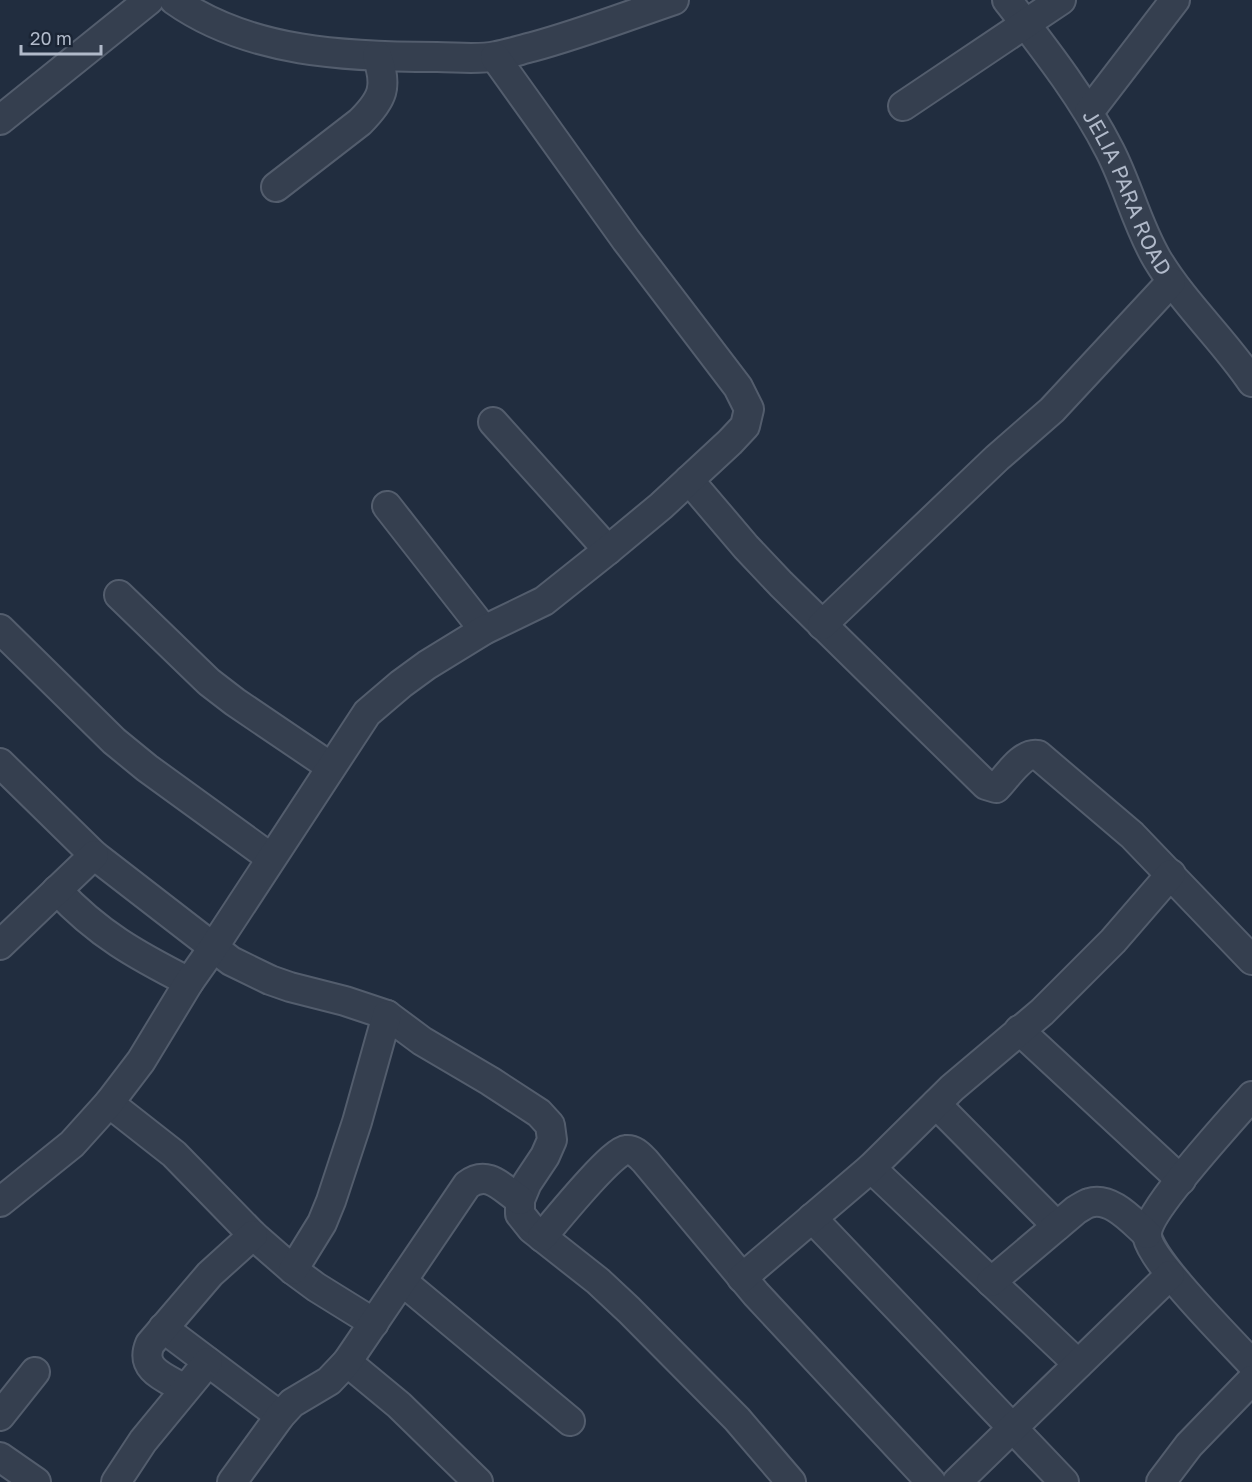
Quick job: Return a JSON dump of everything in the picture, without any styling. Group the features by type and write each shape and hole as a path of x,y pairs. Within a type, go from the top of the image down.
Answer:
{"street":[{"path":"0,120 149,0"},
{"path":"174,0 195,15 234,31 284,45 346,55 495,57 558,40 674,0"},
{"name":"JELIA PARA ROAD","path":"1007,0 1089,112 1111,153 1144,235 1172,282 1239,362 1252,382"},
{"path":"903,106 1062,0"},
{"path":"1089,112 1174,0"},
{"path":"276,187 371,111 384,86 383,73 377,56"},
{"path":"0,1202 72,1144 109,1103 141,1061 189,982 367,713 427,665 484,630 544,601 608,550 689,480 745,426 748,409 738,387 626,240 495,57"},
{"path":"822,625 997,458 1052,410 1172,282"},
{"path":"493,422 608,550"},
{"path":"689,480 746,547 822,625 986,785 996,788 1026,757 1038,755 1132,835 1252,960"},
{"path":"387,506 484,630"},
{"path":"119,595 209,682 331,767"},
{"path":"0,629 114,741 147,768 271,858"},
{"path":"0,763 94,855 231,961 270,980 387,1016 422,1041 539,1113 550,1125 552,1140 545,1156 527,1182 520,1200 520,1214 532,1229 598,1281 629,1310 737,1419 791,1482"},
{"path":"0,945 94,855"},
{"path":"742,1278 870,1168 936,1104 1042,1012 1085,970 1171,874"},
{"path":"57,890 78,912 105,934 137,956 189,982"},
{"path":"293,1270 322,1223 331,1200 357,1122 387,1016"},
{"path":"1019,1030 1182,1180"},
{"path":"1252,1096 1152,1219 1147,1234 1149,1245 1170,1275 1252,1364"},
{"path":"109,1103 174,1154 253,1234 293,1270 374,1323"},
{"path":"936,1104 1057,1226"},
{"path":"542,1237 619,1152 627,1149 636,1152 742,1278 931,1482"},
{"path":"870,1168 1078,1364"},
{"path":"232,1482 292,1403 329,1382 347,1362 467,1185 477,1178 485,1178 520,1200"},
{"path":"991,1282 1057,1226 1089,1203 1100,1202 1115,1207 1147,1234"},
{"path":"812,1218 1064,1482"},
{"path":"185,1389 158,1373 148,1364 146,1354 150,1344 210,1274 253,1234"},
{"path":"957,1482 1170,1275"},
{"path":"402,1281 570,1421"},
{"path":"163,1328 280,1416"},
{"path":"116,1482 143,1441 208,1362"},
{"path":"347,1362 399,1405 478,1482"},
{"path":"0,1416 35,1372"},
{"path":"1161,1482 1189,1445 1252,1380"},
{"path":"0,1457 36,1482"}]}
